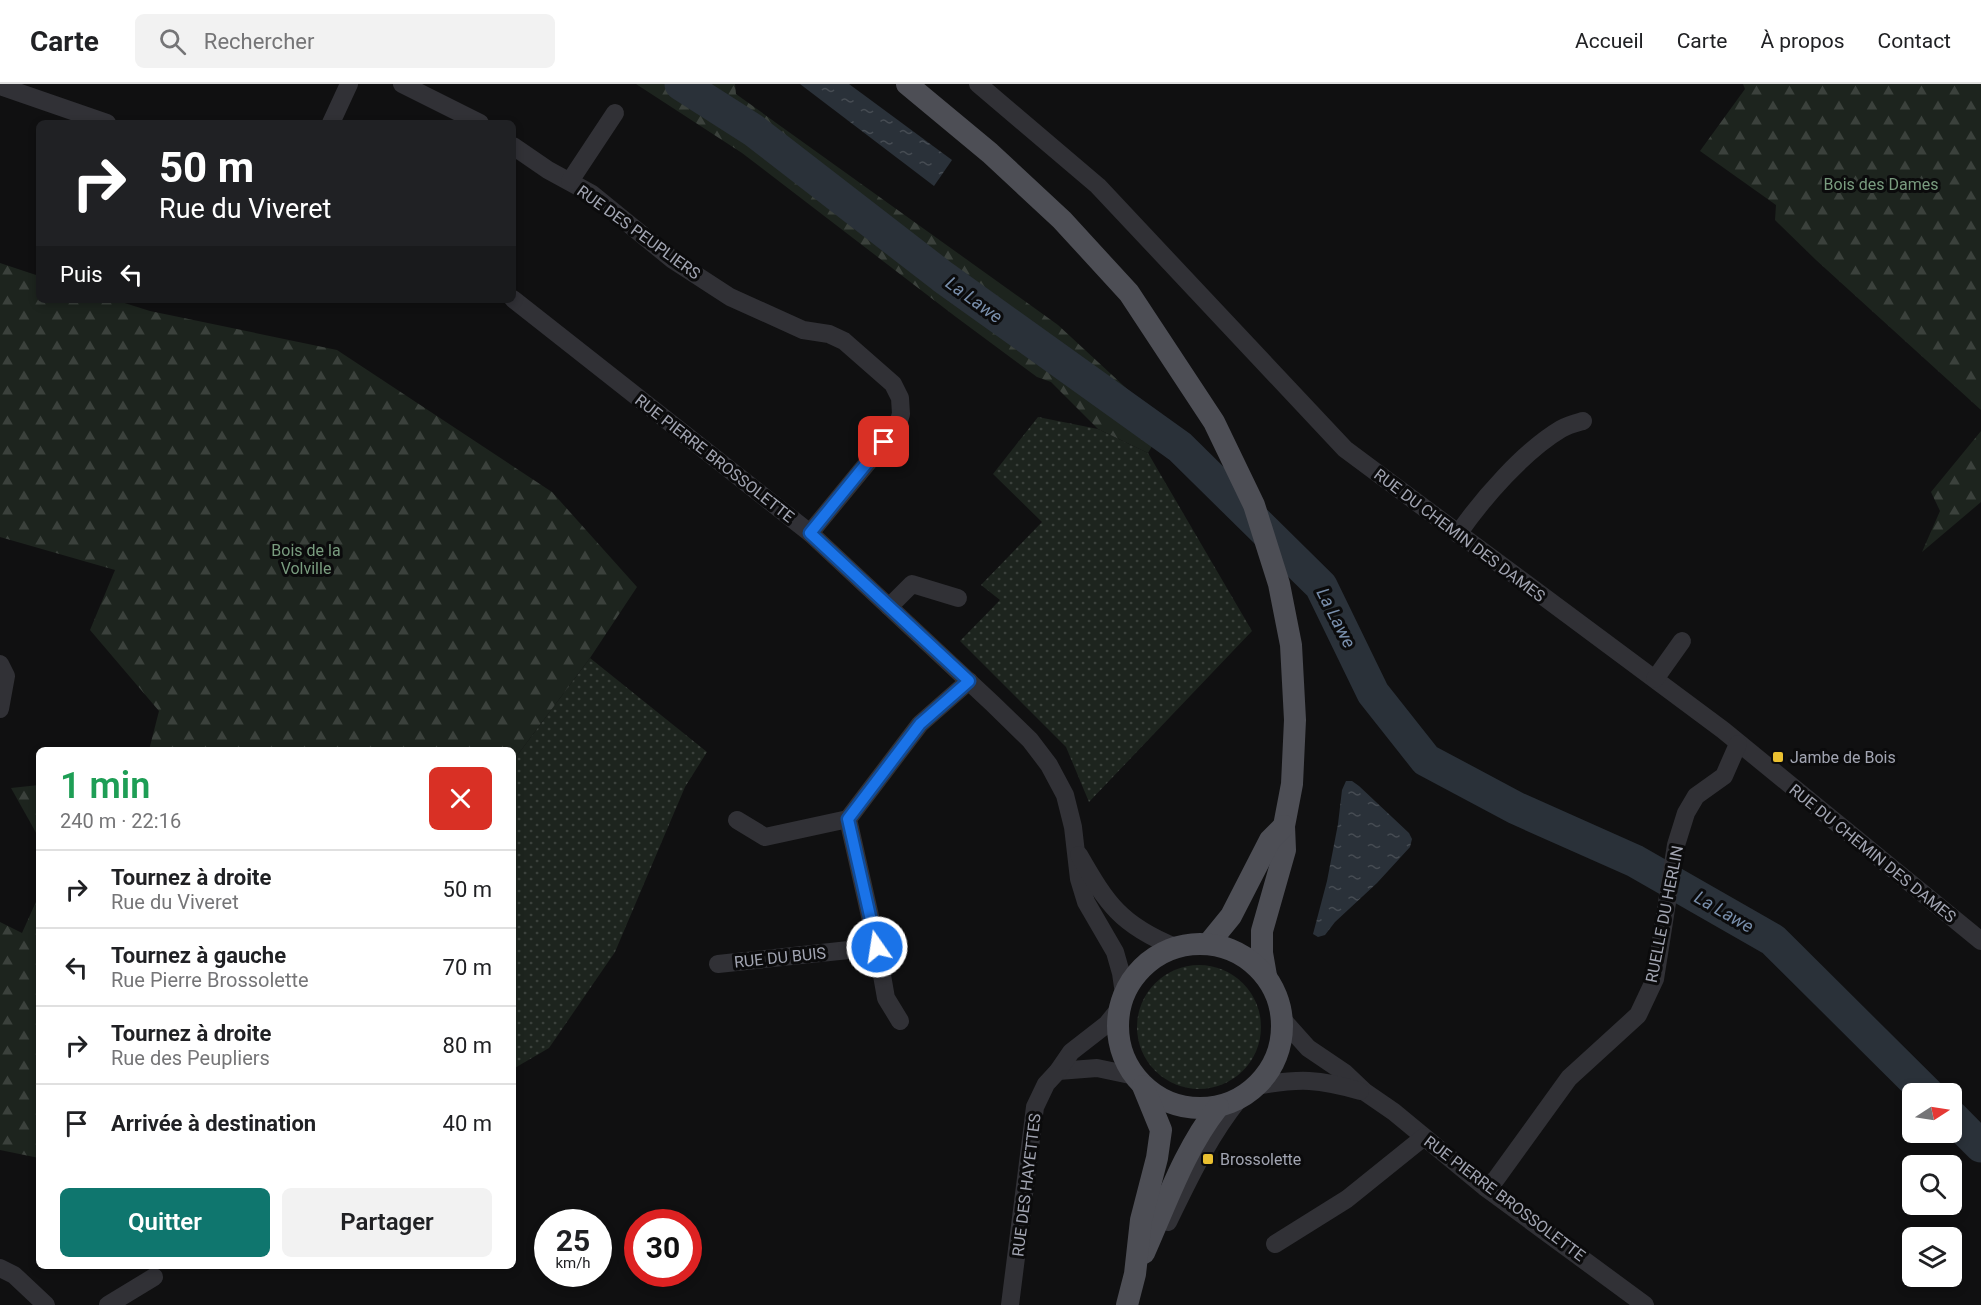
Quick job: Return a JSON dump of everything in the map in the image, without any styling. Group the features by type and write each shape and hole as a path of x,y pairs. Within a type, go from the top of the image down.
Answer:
{"main road":[{"path":"907,84 990,153 1046,205 1121,285 1214,422 1254,505 1279,584 1291,645 1294,720 1292,784 1284,826 1285,850 1263,931 1262,953 1266,976"},
{"path":"1203,943 1232,916 1269,840 1284,826"},
{"path":"1127,1305 1135,1274 1141,1220 1157,1158 1161,1130 1139,1081 1125,1061 1117,1027 1121,1001 1135,975 1150,960 1175,947 1203,943 1225,947 1255,964 1266,976 1278,997 1282,1020 1280,1049 1267,1075 1257,1086 1228,1103 1208,1119 1176,1178 1135,1274"},
{"path":"1139,1081 1159,1098 1178,1106 1198,1109 1228,1103"}],"street":[{"path":"332,120 350,84"},
{"path":"402,84 474,120"},
{"name":"RUE DU CHEMIN DES DAMES","path":"978,84 1098,186 1345,449 1723,730 1981,941"},
{"path":"0,86 97,120"},
{"name":"RUE DES PEUPLIERS","path":"570,181 615,113"},
{"name":"RUE DES PEUPLIERS","path":"516,148 548,170 592,194 673,260 730,297 803,330 829,334 844,342 893,384 900,398 901,414 897,427 810,533"},
{"name":"RUE PIERRE BROSSOLETTE","path":"516,301 810,533 1030,740 1049,765 1065,795 1077,851 1079,879 1086,902 1115,952 1121,973 1121,1001"},
{"path":"1458,534 1480,504 1530,452 1562,429 1582,421"},
{"path":"889,607 912,584 958,598"},
{"path":"1656,679 1682,641"},
{"path":"0,664 6,676 0,709"},
{"path":"737,820 765,837 848,819 920,724 969,681"},
{"name":"RUELLE DU HERLIN","path":"1486,1188 1496,1179 1569,1078 1638,1015 1655,979 1676,845 1686,813 1696,796 1724,776 1738,744"},
{"path":"1203,943 1225,912 1292,784"},
{"path":"848,819 886,998 900,1021"},
{"name":"RUE PIERRE BROSSOLETTE","path":"1077,851 1100,891 1117,912 1141,931 1175,947"},
{"name":"RUE DU BUIS","path":"718,964 877,947"},
{"name":"RUE DES HAYETTES","path":"1010,1305 1035,1107 1046,1084 1071,1052 1107,1024 1121,1001"},
{"name":"RUE PIERRE BROSSOLETTE","path":"1282,1020 1299,1041 1345,1073 1365,1092 1394,1112 1486,1188 1645,1305"},
{"path":"1058,1071 1097,1068 1139,1081"},
{"name":"RUE PIERRE BROSSOLETTE","path":"1257,1086 1301,1079 1339,1084 1365,1092"},
{"path":"1275,1244 1347,1199 1424,1137"},
{"path":"0,1268 14,1275 46,1305"},
{"path":"108,1305 154,1277"}],"green space":[{"path":"636,84 735,84 736,94 1058,325 1165,424 1148,453 1098,429 1051,382 1037,377 956,317 742,153"},
{"name":"Bois des Dames","path":"1743,84 1981,84 1981,410 1775,220 1776,205 1700,151 1745,89"},
{"name":"Bois de la Volville","path":"0,263 36,275 36,303 125,303 150,311 337,350 552,492 637,587 590,658 516,757 516,747 150,747 159,711 90,630 115,570 0,537"},
{"path":"1038,417 1098,429 1148,453 1252,631 1089,802 1066,747 960,641 1000,600 981,585 1042,522 993,474"},
{"path":"1981,431 1981,502 1922,552 1940,511 1931,492"},
{"path":"590,658 707,752 685,787 615,952 549,1048 516,1067 516,757"},
{"path":"36,785 36,833 11,788"},
{"path":"36,902 36,1157 0,1150 0,922 22,933"},
{"path":"1199,965 1223,969 1243,983 1257,1003 1261,1027 1257,1051 1243,1071 1223,1085 1199,1089 1175,1085 1155,1071 1141,1051 1137,1027 1141,1003 1155,983 1175,969"}],"water":[{"path":"800,84 849,84 952,160 934,186"},
{"path":"1346,781 1352,781 1359,786 1409,833 1412,839 1410,847 1377,883 1335,922 1325,935 1318,937 1313,934 1327,881 1342,790"}],"waterway":[{"name":"La Lawe","path":"681,84 753,130 943,277 1180,447 1321,586 1373,693 1426,760 1516,808 1635,861 1773,940 1917,1083"},
{"name":"La Lawe","path":"1962,1127 1981,1146"}],"place":[{"name":"Jambe de Bois","path":"1778,757"},
{"name":"Brossolette","path":"1208,1159"}],"route":[{"path":"877,947 848,819 920,724 969,681 810,533 884,442"}]}
